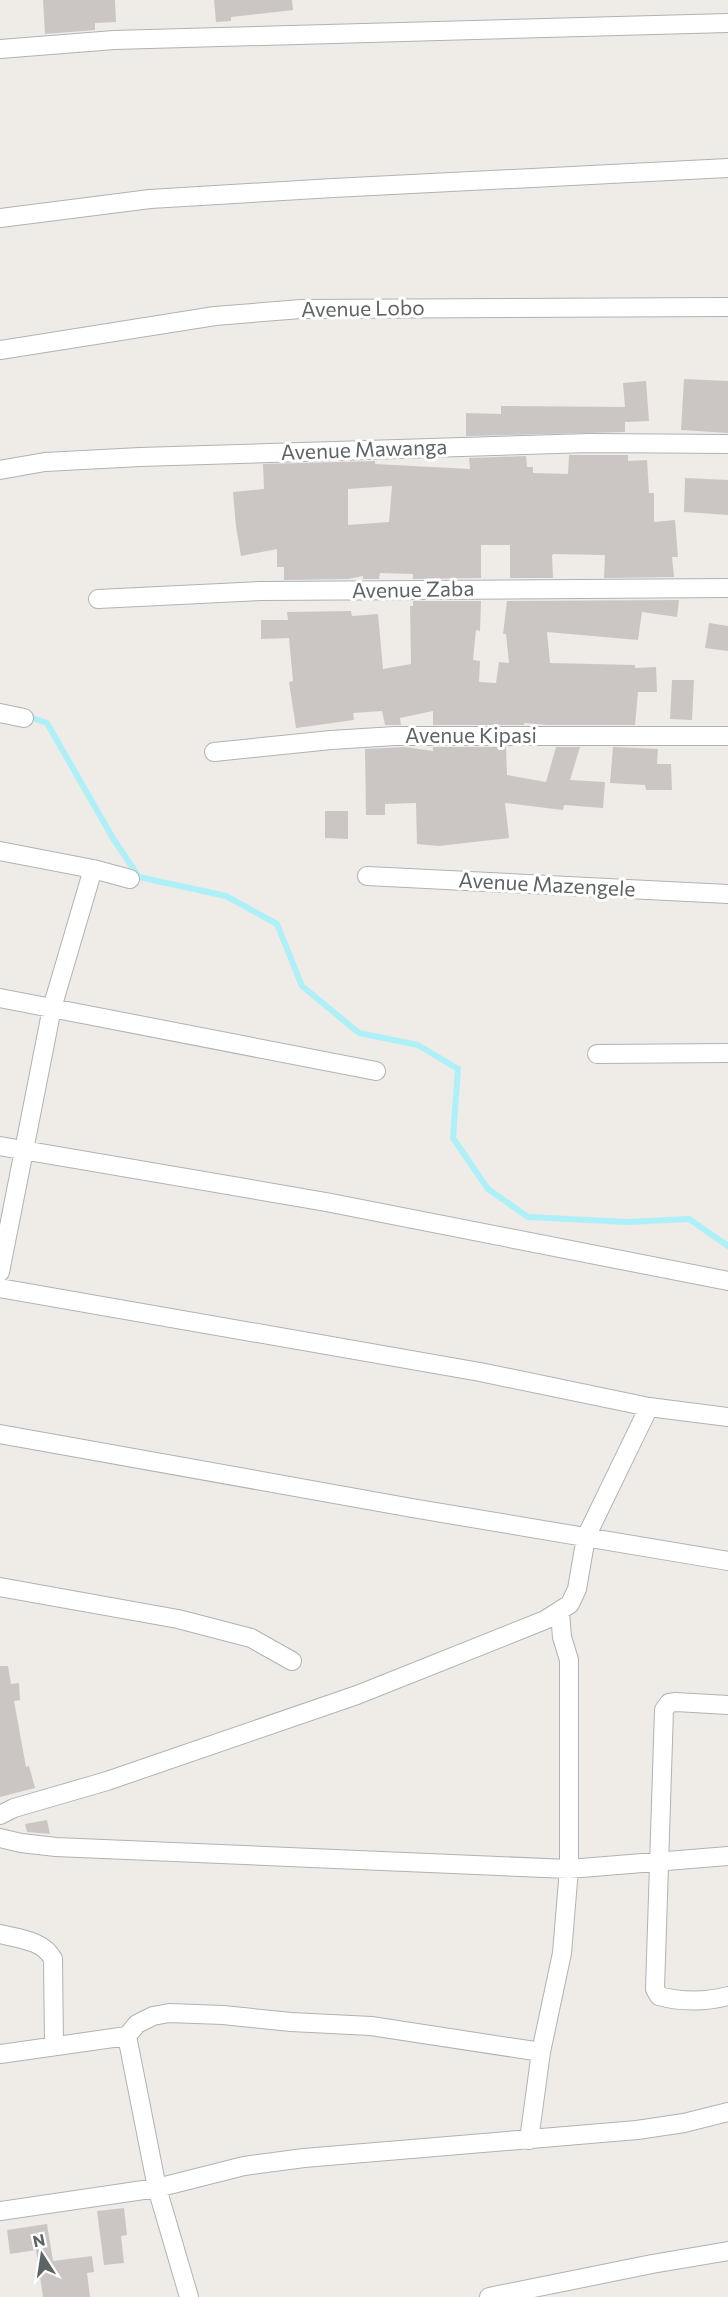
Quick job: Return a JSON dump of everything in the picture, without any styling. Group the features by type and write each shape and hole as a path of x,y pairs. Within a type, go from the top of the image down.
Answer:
{"street":[{"path":"0,49 114,40 728,23"},
{"path":"0,218 150,200 333,188 728,168"},
{"name":"Avenue Lobo","path":"0,350 215,316 301,309 728,307"},
{"name":"Avenue Mawanga","path":"0,470 45,462 152,456 590,443 728,444"},
{"name":"Avenue Zaba","path":"98,599 261,591 728,588"},
{"path":"0,713 24,718"},
{"name":"Avenue Kipasi","path":"214,752 395,736 728,736"},
{"path":"0,851 93,869 130,879"},
{"path":"0,1272 52,1008 93,869"},
{"name":"Avenue Mazengele","path":"366,876 728,894"},
{"path":"0,998 376,1071"},
{"path":"597,1054 728,1053"},
{"path":"0,1146 326,1202 728,1281"},
{"path":"0,1288 480,1372 650,1407 728,1417"},
{"path":"0,1815 14,1808 107,1781 357,1695 560,1613 570,1604 577,1589 586,1538 650,1407"},
{"path":"0,1434 728,1561"},
{"path":"0,1587 178,1619 251,1638 292,1661"},
{"path":"529,2140 541,2052 562,1953 569,1869 569,1660 562,1637 560,1613"},
{"path":"728,1705 676,1702 669,1703 664,1710 661,1861 655,1989 659,1996 674,2000 719,1999 728,1996"},
{"path":"0,1838 56,1847 569,1869 728,1856"},
{"path":"0,1934 43,1946 53,1959 54,2046"},
{"path":"0,2054 127,2036 137,2024 153,2016 169,2013 371,2026 541,2052"},
{"path":"127,2036 157,2188 189,2297"},
{"path":"0,2211 157,2188 244,2166 304,2158 637,2130 684,2123 728,2112"},
{"path":"489,2297 728,2251"}],"building":[{"path":"43,0 115,0 116,22 95,23 95,30 45,34"},
{"path":"214,0 292,0 293,10 231,17 231,21 216,22"},
{"path":"684,379 728,381 728,433 681,430"},
{"path":"646,381 649,421 625,422 625,432 466,436 466,413 501,414 501,406 625,407 623,383"},
{"path":"569,455 628,455 628,461 647,460 649,493 654,493 654,522 675,520 678,557 672,557 674,577 604,578 605,555 553,554 553,578 510,578 510,545 481,545 481,578 413,579 413,574 380,573 379,579 363,579 363,576 348,579 284,580 284,567 277,567 277,549 241,556 233,492 264,489 263,464 375,461 375,464 470,469 469,458 526,456 527,467 533,467 533,473 568,474","holes":["392,486 389,522 348,525 348,489"]},
{"path":"685,478 728,480 728,515 684,512"},
{"path":"679,600 677,617 642,612 638,640 547,632 550,663 656,667 657,692 638,692 635,725 524,723 524,725 433,725 433,711 400,718 401,725 385,725 382,711 353,713 354,720 296,728 289,682 293,681 289,638 261,639 261,620 288,620 287,612 351,611 352,616 378,614 383,669 411,664 410,606 413,606 413,601 481,601 480,631 476,630 473,660 480,661 479,682 496,683 499,662 509,663 506,634 503,634 507,601"},
{"path":"709,623 728,626 728,651 705,648"},
{"path":"672,680 694,680 692,720 670,719"},
{"path":"405,747 433,751 433,747 506,747 507,775 546,782 556,747 580,747 570,780 605,782 603,808 564,805 563,810 505,803 509,838 439,846 417,844 416,803 385,804 385,815 366,815 365,749"},
{"path":"613,747 658,749 657,764 671,764 672,790 646,790 645,785 610,783"},
{"path":"325,811 348,811 348,839 325,838"},
{"path":"0,1666 8,1666 11,1684 19,1683 20,1700 14,1701 26,1767 29,1766 35,1788 0,1797"},
{"path":"47,1820 50,1834 27,1832 25,1824"},
{"path":"124,2208 127,2235 121,2236 124,2263 104,2265 97,2211"},
{"path":"47,2224 53,2261 92,2256 94,2272 87,2273 90,2297 43,2297 36,2250 10,2254 7,2230"}],"waterway":[{"path":"27,716 47,723 114,840 139,877 226,896 277,924 302,986 359,1033 418,1045 458,1069 453,1138 488,1189 528,1217 627,1222 689,1219 728,1246"}]}
